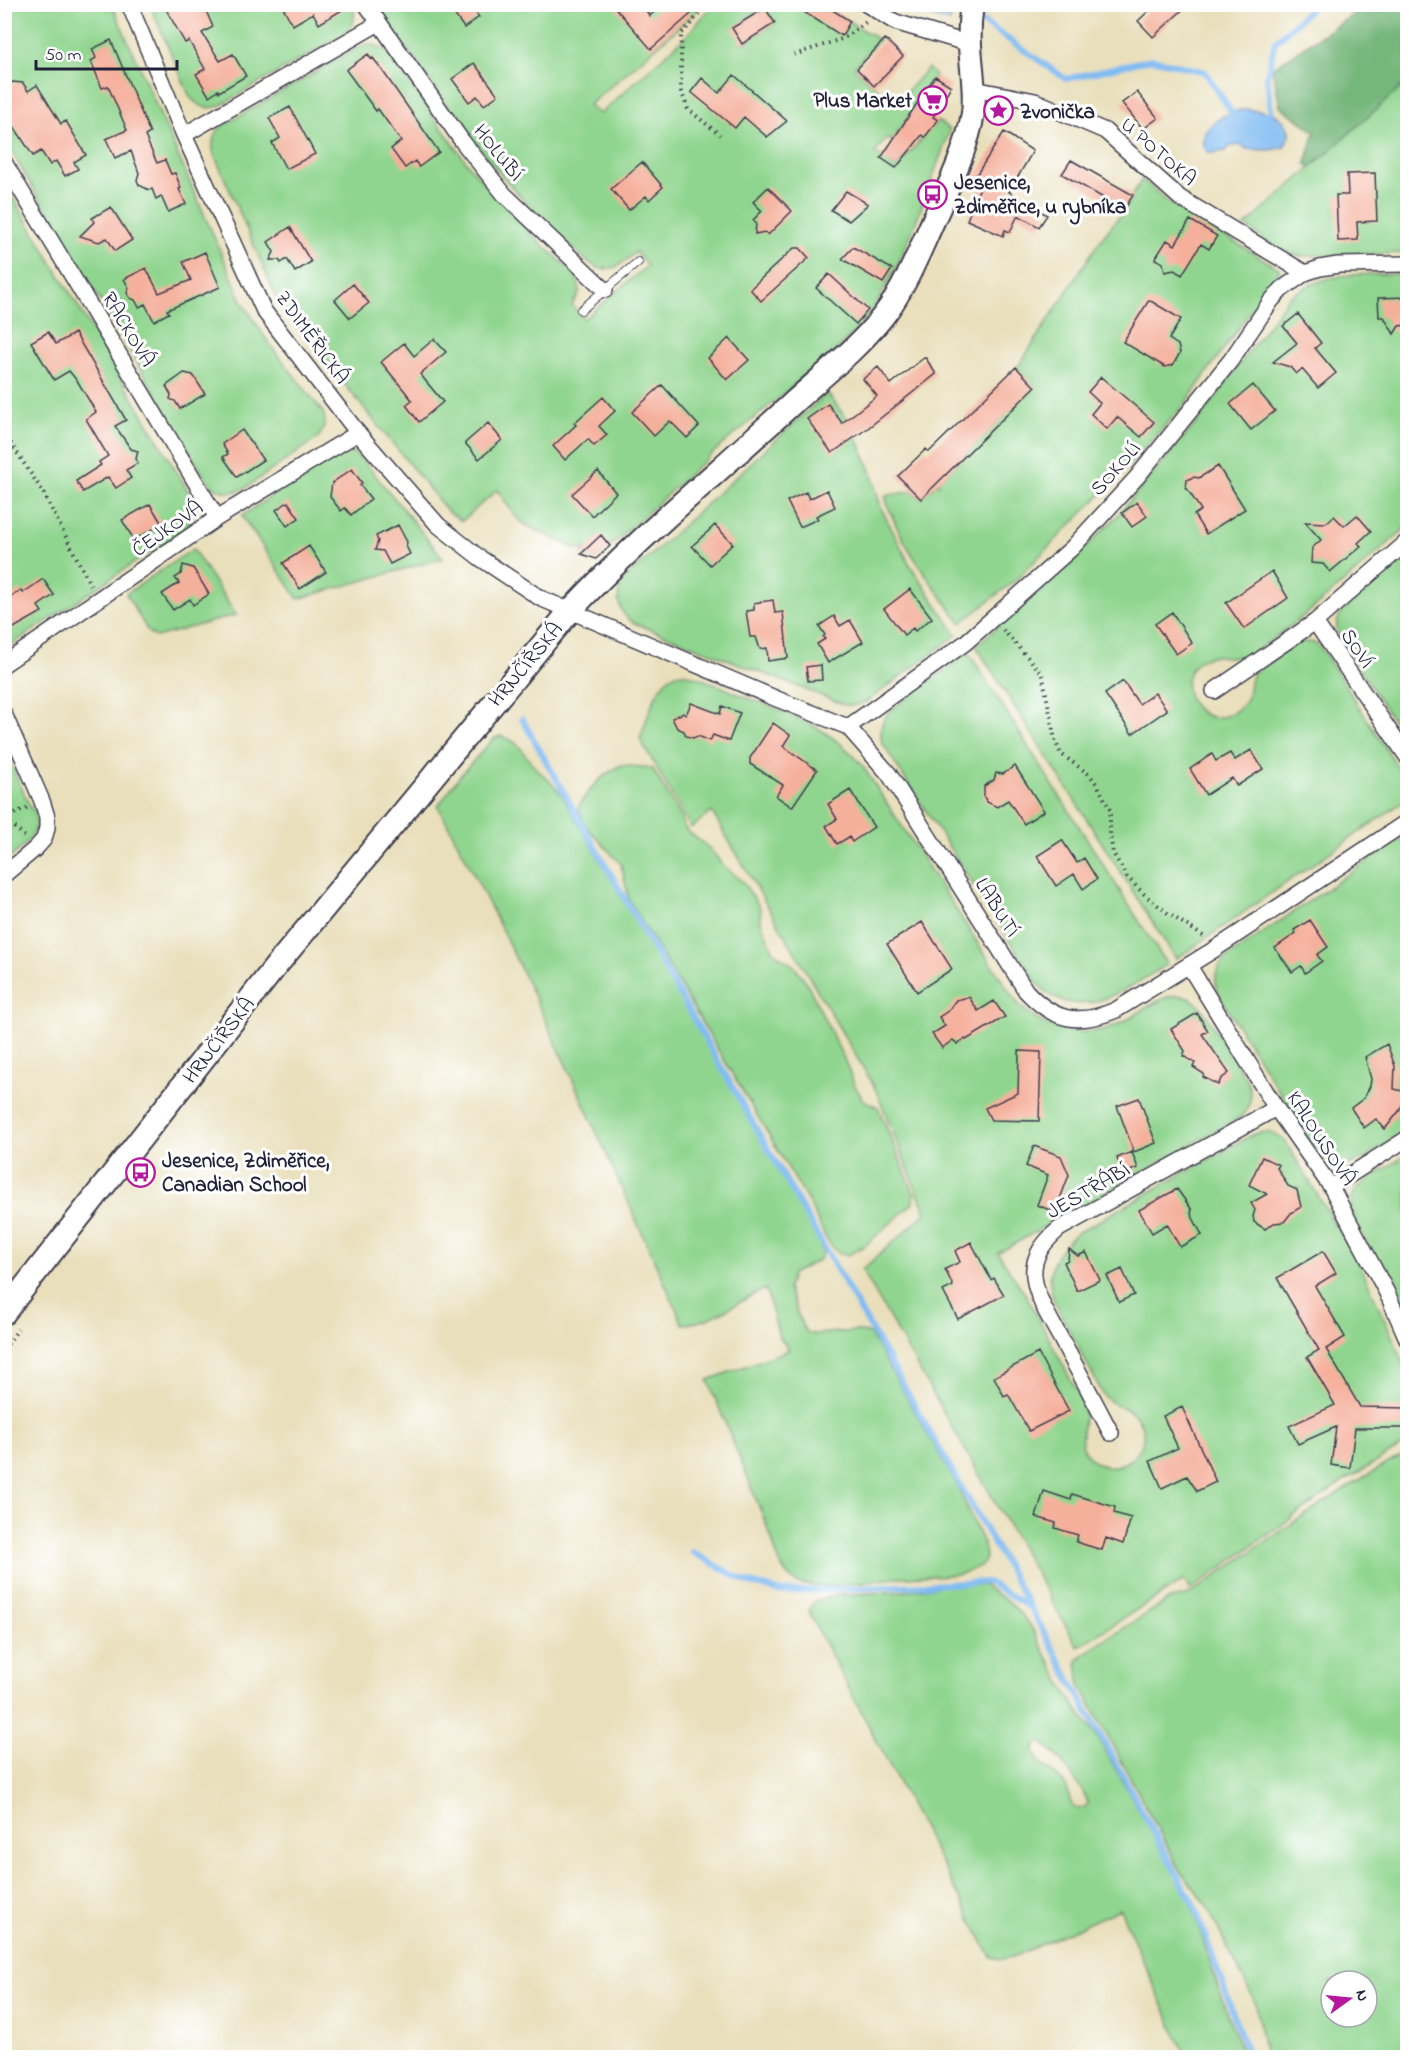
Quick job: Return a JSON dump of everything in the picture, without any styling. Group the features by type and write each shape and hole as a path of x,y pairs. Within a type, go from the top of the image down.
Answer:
{"street":[{"name":"ZDIMĚŘICKÁ","path":"129,4 184,135 264,311 358,433 438,525 480,558 540,598 571,610"},
{"name":"HOLUBÍ","path":"366,4 462,141 504,194 605,290"},
{"name":"HRNČÍŘSKÁ","path":"5,1311 276,966 571,610 609,569 803,394 884,316 899,294 914,264 958,163 973,110 974,89 970,36 972,4"},
{"path":"872,8 895,22 970,36"},
{"path":"184,135 379,23"},
{"name":"U POTOKA","path":"974,89 1035,101 1105,131 1180,198 1305,273"},
{"name":"RACKOVÁ","path":"4,162 217,518"},
{"name":"SOKOLÍ","path":"848,727 965,643 1072,548 1137,477 1231,360 1271,301 1282,289 1305,273 1338,265 1407,264"},
{"name":"ČEJKOVÁ","path":"4,664 217,518 358,433"},
{"name":"SOVÍ","path":"1215,692 1315,622 1407,541"},
{"name":"LABUTÍ","path":"571,610 777,699 848,727 889,774 1026,990 1039,1005 1069,1018 1085,1019 1116,1010 1189,966 1407,821"},
{"name":"SOVÍ","path":"1315,622 1407,758"},
{"path":"4,714 47,817 44,839 4,874"},
{"name":"KALOUSOVÁ","path":"1189,966 1276,1108 1331,1187 1387,1293 1407,1341"},
{"name":"JESTŘÁBÍ","path":"1111,1433 1044,1305 1034,1277 1035,1263 1040,1250 1047,1239 1059,1229 1276,1108"},
{"path":"1331,1187 1407,1138"}],"lane":[{"path":"581,310 638,262"}],"path":[{"path":"706,4 692,24 681,34 681,91 688,109 720,135"},
{"path":"794,56 843,38 872,8"},
{"path":"4,433 44,492 93,591"},
{"path":"994,618 1010,641 1042,673 1055,740 1061,753 1090,775 1098,786 1110,810 1113,853 1127,877 1145,896 1204,937 1215,949"},
{"path":"27,839 5,819 32,806"}],"green space":[{"path":"352,4 354,21 344,34 221,105 208,108 200,106 190,97 150,5"},
{"path":"1369,4 1407,5 1407,82 1310,168 1306,163 1315,132 1280,106 1272,68"},
{"path":"4,5 112,5 243,303 270,345 323,412 324,426 318,438 244,489 233,492 223,491 214,487 206,479 5,141"},
{"path":"376,5 701,5 692,16 589,105 600,114 687,35 713,5 823,5 879,40 854,67 894,105 928,68 935,76 892,141 887,138 875,153 896,168 938,121 950,130 913,230 871,313 839,348 724,443 596,559 581,554 585,549 576,549 526,525 516,517 497,490 462,521 448,512 279,303 214,154 213,139 222,126 357,48 373,45 388,53 467,163 494,195 534,237 573,272 578,280 580,292 572,305 584,319 647,266 636,252 619,265 604,269 592,265 576,252 506,180 460,124","holes":["765,8 775,23 743,44 733,28"]},
{"path":"1407,82 1407,253 1300,256 1280,251 1245,226"},
{"path":"1142,179 1169,203 1280,269 1185,404 1116,479 1017,579 961,623 907,546 885,496 912,491 921,499 936,484 939,484 938,482 1034,387 1016,367 1097,245 1124,210"},
{"path":"4,182 190,494 193,509 189,523 182,531 5,649"},
{"path":"1360,274 1407,274 1407,527 1332,593 1273,639 1244,656 1214,656 1200,660 1193,667 1187,682 1189,697 1198,710 1212,717 1223,717 1234,712 1246,700 1253,673 1299,641 1314,643 1323,651 1405,778 1406,795 1400,804 1176,959 976,646 1067,566 1117,516 1199,420 1288,298 1316,282 1330,278"},
{"path":"827,393 850,423 870,468 881,508 910,565 957,635 866,702 856,705 845,705 634,623 624,614 618,596 626,578"},
{"path":"342,451 351,452 362,459 443,558 298,599 242,516"},
{"path":"193,549 236,615 156,637 149,633 126,594"},
{"path":"1407,555 1407,742 1340,639 1337,628 1343,611"},
{"path":"968,652 1167,965 1102,1000 1069,1003 1052,996 1037,983 882,743 882,726 890,711"},
{"path":"682,673 805,721 835,739 849,751 862,765 1012,996 1035,1018 1063,1030 1093,1031 1123,1022 1153,1003 1166,998 1184,996 1201,1007 1246,1079 1250,1099 1241,1117 998,1253 1027,1297 1083,1403 1082,1441 1086,1453 1095,1462 1106,1466 1118,1465 1128,1461 1137,1453 1142,1443 1143,1431 1134,1415 1104,1396 1056,1305 1050,1284 1056,1256 1077,1233 1252,1135 1265,1132 1285,1141 1361,1267 1407,1370 1407,1443 1338,1485 1190,1590 1184,1580 1078,1647 862,1270 926,1213 875,1088 712,812 691,828 640,739 659,689 673,676"},
{"path":"500,736 514,742 564,798 817,1235 823,1253 819,1260 792,1274 788,1289 803,1327 812,1334 858,1331 870,1334 957,1485 984,1546 986,1556 984,1563 978,1567 952,1575 903,1577 820,1586 798,1583 783,1569 708,1380 789,1350 779,1336 766,1289 705,1320 683,1324 535,998 438,806 459,777 493,739"},
{"path":"4,748 31,809 34,809 36,818 36,826 29,840 5,862"},
{"path":"621,765 652,768 682,818 685,829 709,848 724,866 743,882 760,908 761,923 774,952 793,965 806,981 863,1100 878,1107 914,1193 913,1203 867,1244 849,1255 840,1254 828,1242 808,1201 629,900 621,864 585,825 578,808 586,794 596,783"},
{"path":"1407,834 1407,1128 1363,1159 1350,1164 1338,1165 1327,1162 1317,1152 1220,997 1216,982 1217,972 1225,959"},
{"path":"1407,1154 1407,1326 1353,1215 1351,1204 1357,1188"},
{"path":"1407,1453 1407,2057 1265,2057 1256,2004 1204,1901 1182,1873 1080,1685 1077,1661 1085,1653 1170,1599 1187,1596 1323,1503"},
{"path":"983,1585 1010,1603 1029,1623 1074,1705 1097,1736 1184,1890 1195,1914 1220,1994 1244,2057 1186,2057 1120,1909 1013,1957 1001,1959 991,1957 810,1615 809,1608 815,1601 838,1595","holes":["1039,1742 1045,1745 1067,1768 1080,1788 1088,1803 1084,1808 1072,1805 1067,1788 1036,1756 1033,1749"]}],"water":[{"path":"894,5 952,5 950,22"},
{"path":"1247,109 1274,114 1283,121 1290,134 1284,147 1270,150 1246,149 1242,145 1230,146 1226,151 1212,153 1206,151 1204,142 1209,128 1222,117"}],"building":[{"path":"163,4 203,4 213,27 202,33 220,61 233,54 246,76 209,96 196,74 205,69 189,41 185,43"},
{"path":"281,4 352,4 319,24 313,13 293,25"},
{"path":"447,4 469,4 479,17 464,28"},
{"path":"612,4 640,4 650,16 662,4 683,4 691,14 651,49"},
{"path":"791,4 823,4 850,21 842,36"},
{"path":"1156,4 1189,4 1153,37 1138,21"},
{"path":"765,8 775,23 742,44 732,28"},
{"path":"885,39 903,56 874,86 857,69"},
{"path":"111,40 150,133 145,136 157,163 165,160 171,174 175,173 181,188 179,189 186,204 168,212 161,196 156,199 152,189 149,190 139,185 137,180 139,173 131,151 115,158 106,139 127,130 108,86 102,88 91,61 96,58 92,49"},
{"path":"368,54 382,70 439,152 419,167 415,161 405,168 391,149 401,141 346,70"},
{"path":"474,63 498,95 484,105 477,96 469,102 452,79"},
{"path":"734,75 787,121 767,137 744,117 735,128 691,92 702,78 719,93"},
{"path":"935,76 951,86 933,117 938,120 925,137 922,135 896,168 881,158"},
{"path":"12,82 23,83 28,91 37,85 61,124 66,121 86,155 74,162 78,169 65,176 56,161 50,165 41,151 33,156 4,111 4,91"},
{"path":"1137,92 1158,118 1143,129 1122,103"},
{"path":"290,107 315,154 286,169 272,143 280,138 269,118"},
{"path":"1004,132 1033,151 1009,192 1047,215 1039,227 1018,215 1010,232 1005,230 1003,236 967,220 980,187 971,183"},
{"path":"1071,160 1133,195 1124,210 1062,174"},
{"path":"642,162 663,187 649,200 646,196 629,210 611,189"},
{"path":"1375,173 1377,221 1357,222 1358,240 1338,241 1336,195 1348,195 1347,174"},
{"path":"768,187 792,211 768,235 765,232 755,234 756,223 753,220 762,211 753,202"},
{"path":"846,191 868,204 849,221 831,210"},
{"path":"111,207 132,240 115,251 107,238 99,242 80,236 94,222 92,218"},
{"path":"1190,220 1217,236 1209,249 1201,244 1182,275 1174,270 1165,272 1163,263 1155,259 1167,240 1175,245"},
{"path":"290,227 311,262 295,272 287,259 281,263 279,260 270,260 274,252 268,242"},
{"path":"853,247 892,269 883,283 842,259"},
{"path":"794,248 800,248 809,258 761,301 750,289"},
{"path":"205,252 220,287 167,310 169,313 154,321 145,304 139,307 127,293 129,288 124,279 146,268 159,293 191,280 183,262"},
{"path":"829,274 868,310 856,324 816,288"},
{"path":"353,284 369,303 350,318 335,300"},
{"path":"1407,297 1407,325 1399,326 1394,334 1384,317 1379,317 1378,298"},
{"path":"1149,300 1181,319 1169,339 1178,345 1180,353 1173,365 1165,367 1123,342"},
{"path":"1298,314 1321,343 1315,348 1336,373 1318,388 1302,369 1296,374 1290,367 1273,362 1297,343 1283,326"},
{"path":"48,332 56,344 75,333 126,420 115,426 131,449 138,451 136,459 138,463 126,470 131,478 116,488 108,477 83,492 76,481 101,465 99,462 108,456 86,419 96,412 78,382 69,371 54,380 31,342"},
{"path":"729,338 749,360 727,380 708,358"},
{"path":"434,339 446,352 420,374 443,402 419,422 406,405 412,400 381,362 404,343 414,356"},
{"path":"925,357 936,374 868,428 832,453 807,419 828,404 842,423 877,396 863,379 878,367 891,384"},
{"path":"1016,367 1035,387 921,499 898,476 926,449 929,452"},
{"path":"184,373 193,375 205,394 180,409 175,401 170,399 171,395 166,386"},
{"path":"1101,377 1154,422 1141,437 1117,417 1107,429 1091,414 1100,403 1088,392"},
{"path":"662,385 699,426 687,438 670,421 654,436 632,412"},
{"path":"1253,385 1275,411 1251,430 1230,404"},
{"path":"603,397 615,411 599,426 607,435 594,446 588,439 565,460 553,446"},
{"path":"488,423 502,440 479,459 465,443"},
{"path":"242,430 263,460 237,477 223,457 228,454 222,444"},
{"path":"1218,466 1245,509 1206,534 1194,515 1201,510 1186,487 1187,480 1193,477 1199,478"},
{"path":"352,469 362,483 360,485 371,499 351,515 345,508 341,511 330,497 332,483"},
{"path":"598,471 616,493 592,516 572,494"},
{"path":"827,490 835,507 816,516 818,519 800,527 787,501 806,492 809,499"},
{"path":"288,502 299,518 287,526 276,510"},
{"path":"1137,502 1147,516 1132,527 1122,513"},
{"path":"150,504 162,524 134,540 122,520"},
{"path":"1357,515 1371,531 1358,543 1361,546 1330,572 1323,564 1311,563 1312,548 1321,540 1305,522 1326,523 1334,516 1344,526"},
{"path":"398,525 407,542 406,546 410,554 390,564 383,551 375,550 378,541 376,536"},
{"path":"715,525 733,544 710,565 692,546"},
{"path":"601,535 610,546 596,559 581,554"},
{"path":"309,546 326,572 300,589 283,563"},
{"path":"183,565 193,568 209,594 193,605 190,599 173,610 162,594 179,583 175,578 181,574"},
{"path":"1272,571 1288,598 1244,629 1226,603"},
{"path":"43,579 54,595 38,606 42,612 12,629 4,617 4,601 21,590 23,593"},
{"path":"910,589 932,618 915,631 913,628 904,635 884,609"},
{"path":"773,600 775,613 783,612 788,658 768,661 767,648 760,649 756,637 750,637 746,611 754,610 754,603"},
{"path":"1172,612 1192,643 1176,654 1155,624"},
{"path":"834,616 840,626 850,620 863,642 828,663 817,644 825,639 819,626"},
{"path":"821,665 822,680 808,681 806,667"},
{"path":"1123,681 1139,704 1155,693 1167,710 1132,734 1105,694"},
{"path":"691,703 720,714 722,706 740,713 729,741 713,735 710,741 698,736 693,738 686,736 684,731 677,728 672,718 683,713 686,715"},
{"path":"773,723 790,735 783,746 817,770 792,807 776,796 783,785 750,764 750,758"},
{"path":"1251,750 1263,769 1237,786 1232,778 1206,795 1190,769 1212,754 1216,761 1230,753 1235,760"},
{"path":"1015,766 1044,811 1024,824 1008,800 997,807 987,802 984,797 984,786 994,780 996,773 1003,774"},
{"path":"850,790 874,827 852,842 849,837 837,844 826,826 837,819 828,804"},
{"path":"1062,840 1077,863 1084,858 1097,879 1083,889 1074,874 1056,886 1037,856"},
{"path":"1310,920 1328,947 1317,955 1322,961 1305,973 1301,966 1292,972 1275,948 1296,933 1294,930"},
{"path":"922,922 952,969 917,992 887,944"},
{"path":"969,997 978,1011 994,1001 1005,1017 966,1040 957,1044 953,1040 942,1048 932,1034 945,1026 939,1017 948,1011 956,1000"},
{"path":"1197,1013 1208,1031 1202,1034 1229,1073 1221,1079 1218,1085 1203,1077 1204,1074 1193,1067 1195,1063 1183,1056 1185,1051 1171,1029"},
{"path":"1387,1044 1395,1066 1394,1089 1407,1092 1400,1110 1385,1129 1376,1119 1364,1128 1351,1108 1364,1098 1370,1086 1371,1079 1365,1057"},
{"path":"1019,1051 1041,1052 1039,1121 991,1120 985,1108 1018,1093"},
{"path":"1139,1098 1156,1143 1134,1152 1117,1106"},
{"path":"1034,1146 1061,1156 1069,1175 1055,1212 1037,1205 1048,1175 1026,1166"},
{"path":"1132,1152 1138,1168 1122,1174 1117,1158"},
{"path":"1262,1157 1279,1165 1277,1168 1288,1186 1297,1190 1301,1207 1291,1213 1284,1222 1274,1223 1265,1229 1254,1222 1255,1210 1251,1203 1267,1194 1249,1185"},
{"path":"1177,1189 1192,1210 1191,1214 1202,1235 1180,1247 1167,1224 1152,1233 1139,1210"},
{"path":"971,1242 991,1280 994,1278 1004,1295 958,1319 943,1291 953,1286 945,1269 960,1262 955,1251"},
{"path":"1069,1249 1078,1256 1086,1252 1100,1280 1077,1291 1064,1262 1068,1260"},
{"path":"1323,1251 1336,1273 1315,1286 1345,1337 1326,1349 1360,1407 1407,1408 1407,1428 1355,1428 1350,1468 1331,1465 1336,1427 1298,1444 1289,1426 1335,1405 1307,1357 1319,1350 1277,1278"},
{"path":"1122,1269 1134,1295 1119,1302 1107,1276"},
{"path":"1038,1353 1069,1411 1029,1431 1008,1394 1004,1396 994,1377"},
{"path":"1182,1407 1216,1482 1197,1491 1187,1476 1162,1488 1150,1461 1178,1448 1163,1416"},
{"path":"1044,1491 1071,1500 1072,1494 1115,1507 1114,1513 1131,1518 1123,1544 1106,1538 1102,1550 1076,1542 1078,1535 1055,1528 1056,1523 1036,1517"}],"waterway":[{"path":"945,4 966,13"},
{"path":"1264,116 1271,112 1267,77 1275,42 1316,4"},
{"path":"976,17 1066,79 1152,59 1205,72 1232,113 1238,117"},
{"path":"522,719 1030,1607 1195,1907 1249,2058"},
{"path":"692,1552 744,1581 781,1592 988,1582 1029,1607"}],"place":[{"name":"Plus Market","path":"933,100"},
{"name":"Zvonička","path":"999,111"},
{"name":"Jesenice, Zdiměřice, u rybníka","path":"933,194"},
{"name":"Jesenice, Zdiměřice, Canadian School","path":"141,1172"}]}
